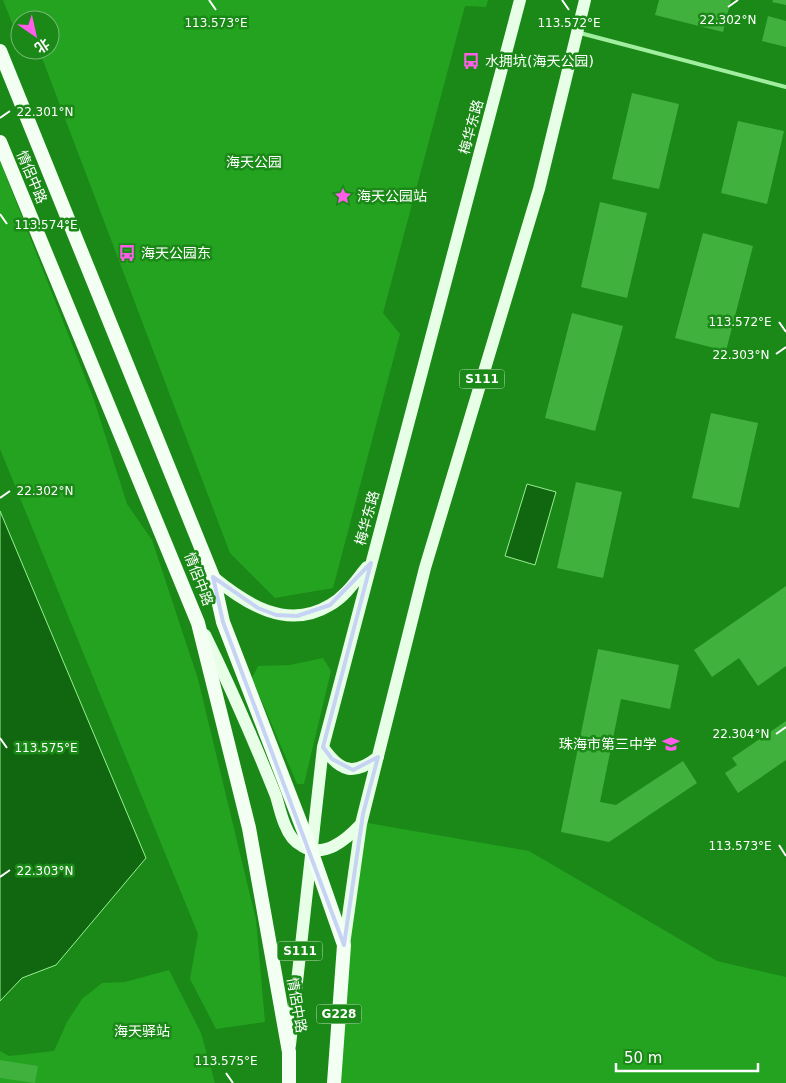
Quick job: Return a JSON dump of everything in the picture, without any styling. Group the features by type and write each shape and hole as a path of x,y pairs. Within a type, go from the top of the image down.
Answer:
{"highway":[{"name":"情侶中路","path":"0,51 213,577 223,622 311,850 344,944"},
{"name":"情侶中路","path":"0,142 198,623 249,828 289,1052 289,1083"},
{"name":"G228","path":"334,1083 344,944"}],"main road":[{"name":"梅华东路","path":"289,1052 323,747 520,0"},
{"name":"S111","path":"344,944 361,824 425,568 538,189 585,0"},
{"path":"213,577 238,598 258,608 276,615 296,616 314,612 330,605 344,594 371,563"},
{"path":"198,623 234,692 277,799 286,827 301,846 311,850 326,850 338,845 361,824"},
{"path":"323,747 332,760 341,766 353,770 368,765 378,757"}],"lane":[{"path":"578,32 786,87"}],"highlighted area":[{"path":"371,563 323,747 332,759 353,770 378,757 363,814 344,945 223,622 213,577 258,608 276,615 297,616 330,605"}],"green space":[{"name":"海天公园","path":"3,0 488,0 486,7 465,6 383,313 400,334 333,588 275,598 230,553 43,60 60,60 60,10 10,10 10,18"},
{"path":"0,161 94,400 127,504 152,540 198,679 256,920 265,1022 216,1029 190,979 198,934 0,449"},
{"path":"323,658 331,671 304,784 297,784 252,678 258,666 290,665"},
{"path":"362,822 529,851 717,961 786,977 786,1083 335,1083"},
{"name":"海天驿站","path":"169,970 201,1033 215,1083 0,1083 0,1051 9,1056 54,1051 67,1022 82,999 102,983 125,982"}],"shaded area":[{"path":"527,484 556,492 535,565 505,556"},
{"path":"0,511 146,858 56,965 22,978 0,1001"}],"building":[{"path":"659,0 731,0 723,32 655,15"},
{"path":"773,0 786,0 786,5 772,2"},
{"path":"768,16 786,21 786,47 762,41"},
{"path":"632,93 679,104 659,189 612,179"},
{"path":"738,121 784,131 767,204 721,193"},
{"path":"600,202 647,213 627,298 581,287"},
{"path":"703,233 753,246 726,351 675,338"},
{"path":"572,313 623,326 595,431 545,418"},
{"path":"711,413 758,423 739,508 692,498"},
{"path":"576,482 622,492 603,578 557,568"},
{"path":"786,586 786,666 758,686 739,658 712,677 694,650"},
{"path":"598,649 679,665 670,709 621,699 600,802 616,805 683,761 697,783 609,842 561,832"},
{"path":"786,721 786,760 738,793 725,773 737,765 732,758"},
{"path":"0,1060 38,1066 35,1083 0,1078"}],"place":[{"name":"水拥坑(海天公园)","path":"471,61"},
{"name":"海天公园站","path":"343,196"},
{"name":"海天公园东","path":"127,253"},
{"name":"珠海市第三中学","path":"671,744"}]}
